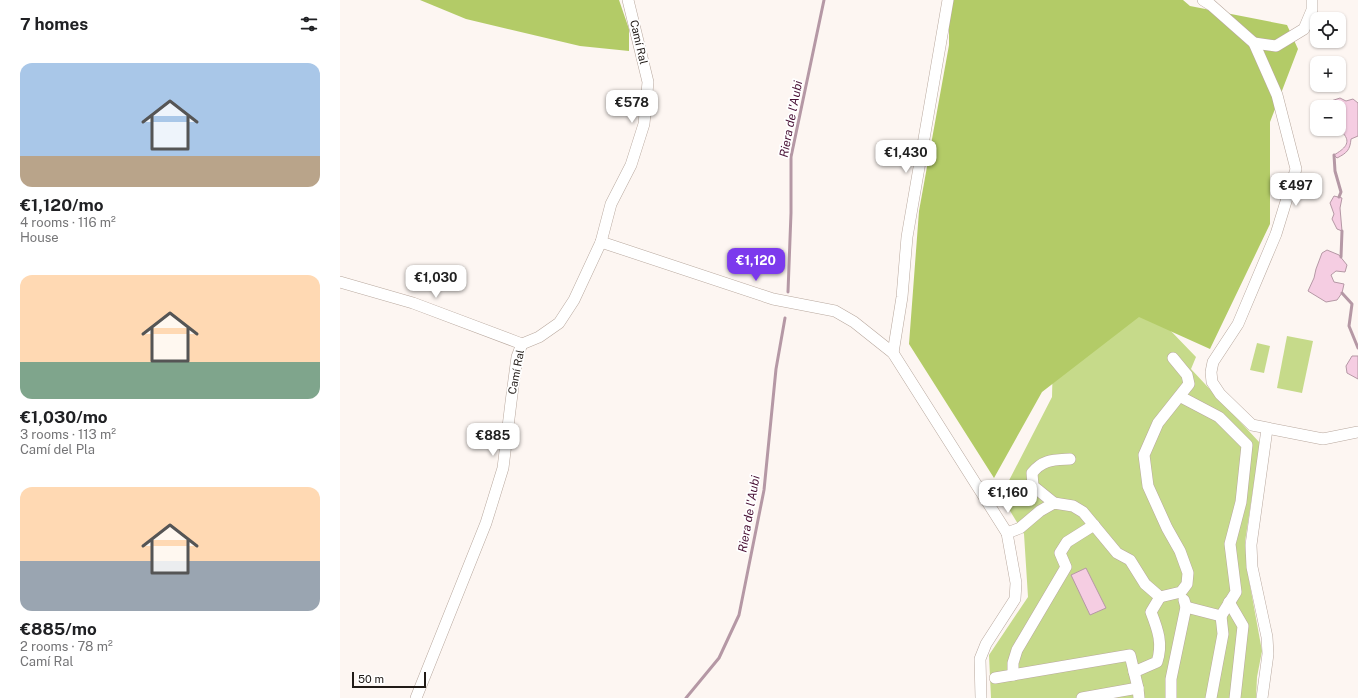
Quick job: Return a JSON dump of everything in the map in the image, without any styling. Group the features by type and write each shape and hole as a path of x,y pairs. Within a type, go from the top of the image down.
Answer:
{"street":[{"name":"Camí Ral","path":"416,698 486,523 503,468 515,372 522,344 539,337 559,323 574,300 601,242 612,204 631,165 644,124 648,82 628,0"},
{"path":"893,353 902,297 907,237 948,0"},
{"path":"1203,0 1211,5 1254,43 1277,95 1296,169 1276,234 1238,324 1213,362 1211,372 1212,382 1220,394 1252,425 1323,439 1358,432"},
{"path":"1254,43 1276,46 1304,30 1312,10 1312,0"},
{"path":"601,242 773,299 835,311 854,322 893,353 1007,533 1016,583 1015,599 986,644 980,659 981,698"},
{"path":"340,282 413,303 522,344"},
{"path":"1134,672 1158,662 1161,652 1159,632 1151,612 1160,597 1181,592 1187,584 1188,573 1180,551 1167,528 1148,486 1144,455 1158,423 1181,397 1189,384 1187,375 1173,358"},
{"path":"1181,397 1219,417 1247,445 1241,502 1230,544 1236,592 1220,616 1223,634 1210,698"},
{"path":"1262,698 1268,654 1268,637 1252,567 1251,544 1268,429"},
{"path":"1070,459 1055,460 1039,464 1032,473 1033,486 1054,503 1073,506 1083,512 1117,553 1130,560 1145,584 1160,597"},
{"path":"1007,533 1020,528 1040,511 1054,503"},
{"path":"1013,675 1013,663 1017,650 1066,567 1060,553 1067,542 1094,525"},
{"path":"1171,698 1171,679 1186,607 1181,592"},
{"path":"1230,602 1243,626 1235,698"},
{"path":"1186,607 1220,616"},
{"path":"995,678 1130,655 1139,693 1082,698"}],"green space":[{"path":"420,0 619,0 629,29 629,51 580,46 466,19"},
{"path":"949,0 1183,0 1190,6 1287,25 1298,49 1270,122 1270,224 1210,349 1139,317 1042,392 994,478 909,344 919,211 949,45"},
{"path":"1140,299 1196,357 1191,369 1260,443 1245,542 1247,569 1262,651 1257,677 1256,698 991,698 989,655 1028,597 1024,534 1001,496 1052,397 1054,316"},
{"path":"1287,336 1313,341 1302,393 1277,388"},
{"path":"1257,343 1270,346 1264,373 1250,370"}],"shaded area":[{"path":"1353,99 1358,103 1358,136 1351,139 1350,146 1347,151 1337,158 1334,155 1346,146 1346,101"},
{"path":"1334,196 1342,198 1340,208 1342,231 1337,229 1332,219 1334,214 1330,203"},
{"path":"1327,250 1339,255 1347,265 1345,272 1336,271 1331,275 1334,282 1344,284 1342,293 1337,300 1326,302 1308,291 1322,253"},
{"path":"1352,356 1358,356 1358,379 1347,373 1346,366"},
{"path":"1086,568 1106,608 1090,615 1071,575"}],"waterway":[{"name":"Riera de l'Aubi","path":"788,292 791,213 791,157 824,0"},
{"path":"1334,155 1335,171 1341,192 1339,197"},
{"path":"1341,257 1342,231"},
{"path":"1342,293 1352,304 1349,326 1358,348"},
{"name":"Riera de l'Aubi","path":"686,698 719,658 739,615 764,490 776,369 785,318"}]}
